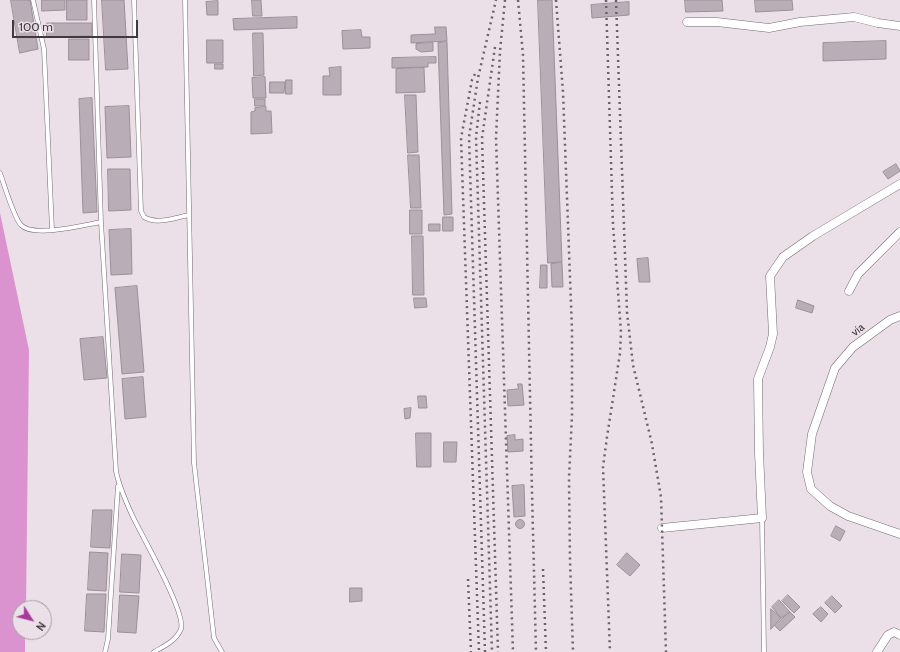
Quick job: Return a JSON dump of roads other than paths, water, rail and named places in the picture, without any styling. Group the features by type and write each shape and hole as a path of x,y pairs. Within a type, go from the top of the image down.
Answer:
{"street":[{"path":"687,22 717,22 769,28 800,22 854,17 878,23 900,26"},
{"path":"662,528 762,518 758,378 770,347 773,334 770,276 783,257 814,236 900,184"},
{"path":"849,291 858,274 900,232"},
{"name":"via","path":"900,316 890,320 853,347 836,368 812,434 807,472 811,489 830,506 848,516 900,534"},
{"path":"877,652 888,635 894,632 900,635"}],"lane":[{"path":"33,0 44,49 52,230"},
{"path":"94,0 100,222 118,484 106,652"},
{"path":"134,0 141,211 144,217 150,221 159,221 190,215"},
{"path":"185,0 194,463 214,638 222,652"},
{"path":"0,173 21,226 34,231 52,230 100,222"},
{"path":"118,484 132,516 172,594 180,617 181,628 172,641 154,652"},
{"path":"762,518 764,652"}],"railway":[{"path":"485,652 469,137 478,78 496,0"},
{"path":"505,0 500,51 496,138 513,652"},
{"path":"518,0 523,55 536,652"},
{"path":"556,0 563,92 572,330 572,415 569,478 573,652"},
{"path":"606,0 613,225 621,332 620,353 603,467 610,652"},
{"path":"616,0 627,312 633,365 652,444 661,497 666,652"},
{"path":"495,47 482,138 498,652"},
{"path":"475,74 472,80 461,138 479,652"},
{"path":"480,102 476,137 492,652"},
{"path":"543,569 546,652"},
{"path":"468,579 471,652"}]}
